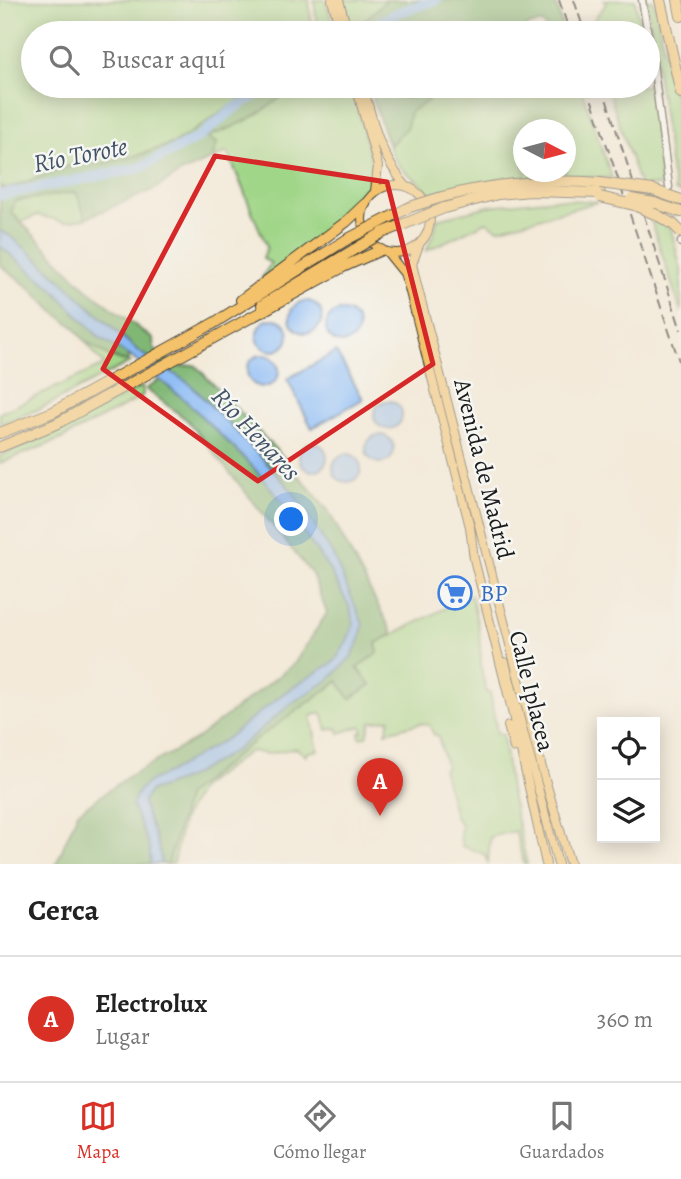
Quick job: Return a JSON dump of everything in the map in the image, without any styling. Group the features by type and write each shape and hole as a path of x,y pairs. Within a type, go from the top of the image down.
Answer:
{"highway":[{"path":"660,0 681,93"},
{"path":"680,0 681,16"},
{"path":"0,447 58,423 131,384 355,248 443,202 496,185 533,181 600,191 681,212"},
{"path":"0,433 53,412 261,295 346,240 410,207 464,202 498,194 531,191 653,190 681,200"},
{"path":"600,191 657,215 681,232"},
{"path":"186,338 335,231 365,204"},
{"path":"186,352 344,267 384,251"}],"main road":[{"path":"332,0 342,21"},
{"path":"339,0 340,21"},
{"path":"362,98 378,166 375,191 365,204 362,226 368,239 384,251 401,253 419,245 430,226 429,209 425,199 406,186 393,184 375,191"},
{"path":"363,98 388,163 406,186"},
{"name":"Avenida de Madrid","path":"419,245 412,264 417,285 568,864"},
{"name":"Avenida de Madrid","path":"384,251 404,273 409,288 470,527 474,559 510,702 528,794 546,864"},
{"name":"Calle Iplacea","path":"470,527 558,864"},
{"path":"508,726 528,794"}],"street":[{"path":"642,0 645,21"},
{"path":"656,98 669,187"}],"highlighted area":[{"path":"215,156 387,182 433,364 258,481 103,369"}],"green space":[{"path":"0,0 309,0 311,21 21,21 21,98 243,98 175,143 104,163 72,165 7,189 0,187"},
{"path":"314,0 325,0 332,20 348,14 344,0 387,0 364,21 317,21"},
{"path":"387,0 555,0 561,21 364,21"},
{"path":"604,0 635,0 639,21 593,21 606,4"},
{"path":"647,0 653,0 658,21 650,21"},
{"path":"660,31 681,124 681,193 675,191 660,93"},
{"path":"243,98 280,98 253,117 206,137 217,143 212,159 153,190 86,218 76,192 15,201 11,212 86,288 153,339 154,349 178,367 195,365 284,458 328,510 393,634 376,643 378,653 357,668 371,685 350,699 338,681 258,738 187,795 168,864 56,864 78,812 129,776 195,740 294,664 327,613 312,574 187,420 146,389 172,371 138,351 40,261 9,235 0,231 0,187 7,189 72,165 104,163 175,143"},
{"path":"279,98 355,98 371,160 372,180 352,213 262,278 271,263 263,259 267,246 227,152 212,159 217,144 205,138 231,128"},
{"path":"372,98 426,98 428,101 410,112 407,127 389,146"},
{"path":"406,98 584,98 612,178 576,177 576,119 513,119 513,179 431,194 402,169 389,146 401,132 409,112"},
{"path":"611,98 651,98 661,186 647,185 656,220 671,229 681,270 681,312"},
{"path":"76,192 86,218 65,222 37,215 22,222 11,213 15,201"},
{"path":"554,199 598,202 498,229 486,222 426,251 437,219 489,206"},
{"path":"0,246 52,288 99,337 130,356 128,361 109,356 84,340 75,328 0,265"},
{"path":"84,340 109,356 130,362 42,408 0,424 0,413 104,365"},
{"path":"142,386 143,394 140,398 59,440 0,463 0,456 55,433"},
{"path":"471,595 479,631 482,674 487,693 490,692 497,733 503,734 510,790 527,864 524,864 515,831 490,837 488,862 484,854 462,846 461,824 455,817 438,735 434,735 429,725 421,723 386,732 390,719 371,722 367,736 360,738 359,733 363,731 361,726 339,733 337,728 327,730 322,713 311,716 318,750 306,753 306,756 296,748 267,754 250,751 200,788 183,819 173,864 168,864 186,795 258,738 339,681 370,684 357,668 378,653 376,643"}],"water":[{"path":"0,231 9,235 40,261 138,351 190,384 265,461 292,491 332,553 363,624 360,640 351,657 330,679 292,703 236,750 187,778 150,791 143,801 159,847 161,864 151,864 149,846 132,805 139,790 151,780 226,739 284,693 335,661 354,624 349,606 330,571 284,504 252,466 185,400 130,356 99,337 52,288 0,246"},
{"path":"306,301 317,306 322,317 317,328 306,333 295,328 290,317 295,306"},
{"path":"342,311 353,316 358,327 353,338 342,343 331,338 326,327 331,316"},
{"path":"273,319 284,324 289,335 284,346 273,351 262,346 257,335 262,324"},
{"path":"336,352 363,399 312,428 287,379"},
{"path":"263,355 274,360 279,371 274,382 263,387 252,382 247,371 252,360"},
{"path":"388,401 398,405 402,415 398,425 388,429 378,425 374,415 378,405"},
{"path":"380,435 390,439 394,449 390,459 380,463 370,459 366,449 370,439"},
{"path":"313,443 323,447 327,457 323,467 313,471 303,467 299,457 303,447"},
{"path":"347,454 357,458 361,468 357,478 347,482 337,478 333,468 337,458"}],"waterway":[{"name":"Río Torote","path":"382,21 436,0"},
{"name":"Río Torote","path":"0,195 140,168 199,137 251,98"}],"tunnel":[{"path":"669,187 681,242"}],"railway":[{"path":"559,0 566,21"},
{"path":"574,0 581,21"},
{"path":"591,98 681,367"},
{"path":"606,98 681,330"}],"place":[{"name":"BP","path":"455,593"},
{"name":"Electrolux","path":"380,816"}],"water label":[{"name":"Río Henares","path":"256,434"}]}
